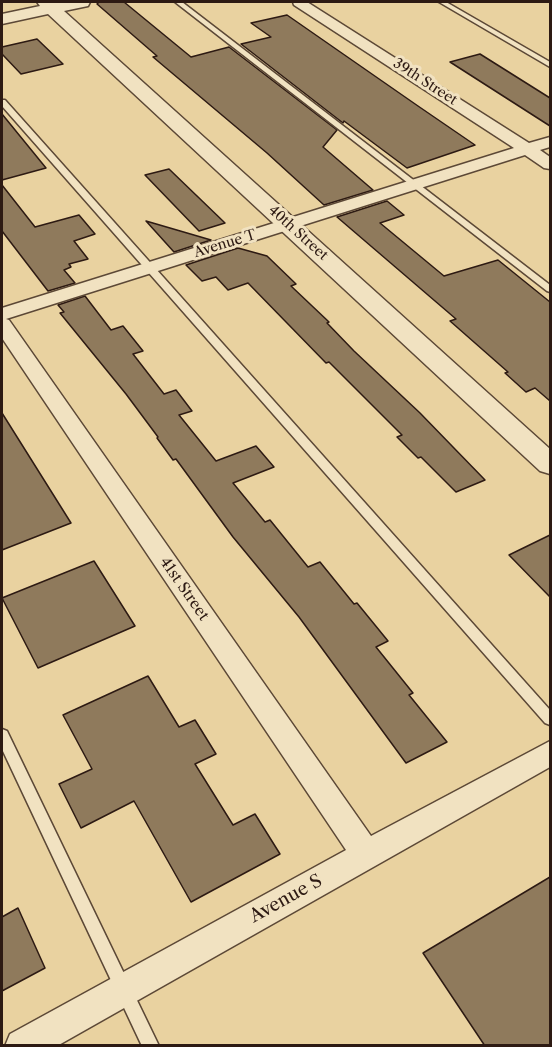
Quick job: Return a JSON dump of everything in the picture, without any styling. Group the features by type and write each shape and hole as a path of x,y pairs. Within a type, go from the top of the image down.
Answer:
{"street":[{"path":"2,19 49,5 82,2"},
{"name":"39th Street","path":"300,2 550,164"},
{"name":"40th Street","path":"49,5 550,464"},
{"name":"Avenue T","path":"2,314 550,142"},
{"name":"41st Street","path":"2,324 366,854"},
{"name":"Avenue S","path":"22,1046 550,753"}],"lane":[{"path":"178,2 550,289"},
{"path":"442,2 550,65"},
{"path":"2,102 550,718"},
{"path":"2,735 151,1046"}],"building":[{"path":"99,2 124,2 191,57 229,47 337,130 323,147 373,190 324,205 267,153 153,57 157,56 97,4"},
{"path":"287,15 475,145 407,168 344,121 343,123 241,44 271,37 251,23"},
{"path":"37,39 63,64 21,74 2,54 2,47"},
{"path":"480,54 550,98 550,126 450,62"},
{"path":"2,114 46,168 2,180"},
{"path":"169,169 225,223 199,231 145,175"},
{"path":"2,185 35,227 79,215 95,234 74,241 88,259 69,264 71,267 64,270 75,283 48,291 2,231"},
{"path":"387,201 404,215 380,223 444,276 498,260 550,302 550,401 535,388 526,392 505,373 508,372 450,321 456,319 337,217"},
{"path":"146,221 211,240 174,252"},
{"path":"238,248 267,256 296,284 291,286 329,322 327,323 354,351 420,413 485,480 456,492 397,437 402,435 329,362 326,363 248,283 228,290 216,277 202,281 186,265"},
{"path":"85,296 111,330 123,326 143,351 133,354 164,394 176,390 192,411 179,415 216,461 256,446 274,467 233,483 265,522 270,520 308,567 320,562 354,604 357,603 388,641 376,647 413,693 409,695 447,742 406,763 299,617 233,537 176,459 173,460 126,394 60,313 64,312 58,305"},
{"path":"2,413 71,523 2,550"},
{"path":"550,535 550,597 509,555"},
{"path":"94,561 135,626 38,668 2,598"},
{"path":"148,676 179,727 195,720 216,754 195,764 233,825 255,814 280,854 191,902 134,801 81,828 59,784 92,769 63,715"},
{"path":"550,877 550,1046 485,1046 423,953"},
{"path":"18,908 45,968 2,991 2,917"}]}
